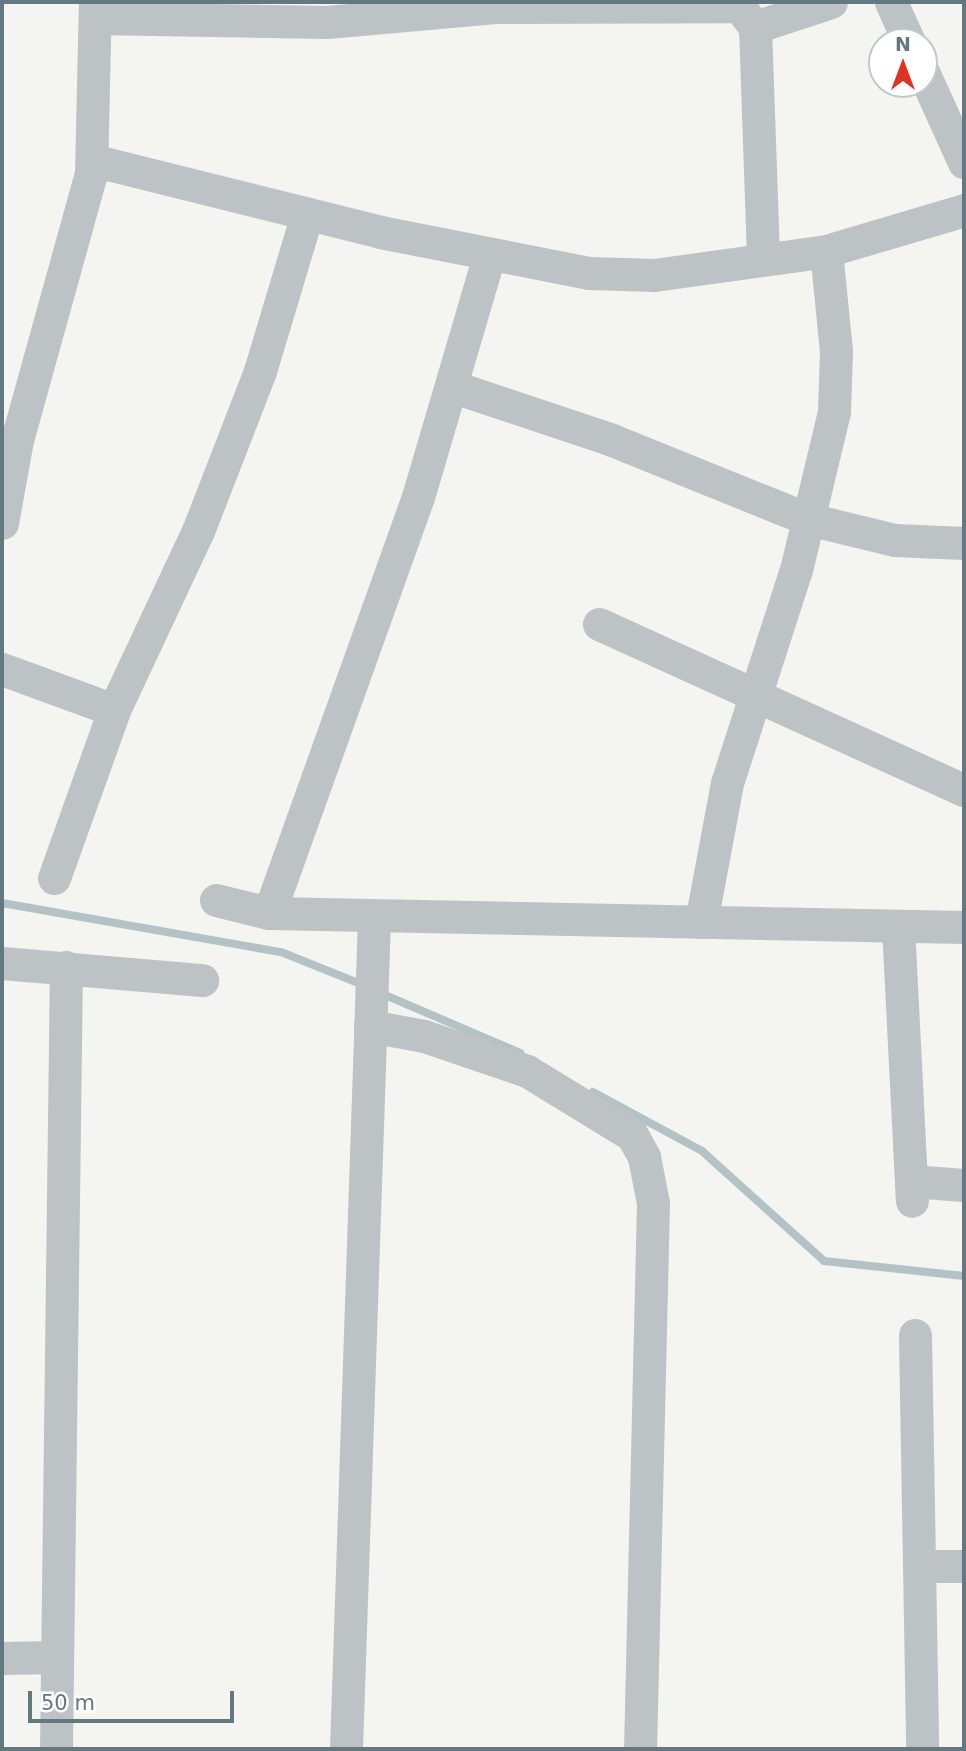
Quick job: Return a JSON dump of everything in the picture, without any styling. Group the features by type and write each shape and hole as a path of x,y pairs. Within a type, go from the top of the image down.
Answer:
{"street":[{"path":"755,27 831,2"},
{"path":"891,2 903,28"},
{"path":"2,523 92,160 95,10 327,22 495,7 712,4 746,9 755,27 764,260"},
{"path":"938,97 956,127 964,162"},
{"path":"92,160 489,256 589,273 654,275 825,251 964,210"},
{"path":"54,878 114,710 198,531 255,384 307,214"},
{"path":"701,922 727,783 808,519 834,412 836,351 825,251"},
{"path":"269,913 418,497 489,256"},
{"path":"451,386 612,440 808,519 895,540 964,543"},
{"path":"599,624 756,691 964,790"},
{"path":"2,669 114,710"},
{"path":"216,900 269,913 374,916 898,926 963,921"},
{"path":"346,1749 374,916"},
{"path":"898,926 912,1191 964,1185"},
{"path":"2,963 202,980"},
{"path":"56,1749 66,967"},
{"path":"370,1026 424,1036 527,1071 632,1135 645,1157 653,1203 640,1749"},
{"path":"915,1335 922,1749"},
{"path":"920,1566 964,1566"},
{"path":"2,1658 57,1657"}],"waterway":[{"path":"2,903 281,952 363,985"},
{"path":"378,992 520,1053"},
{"path":"593,1092 702,1151 824,1261 964,1276"}]}
